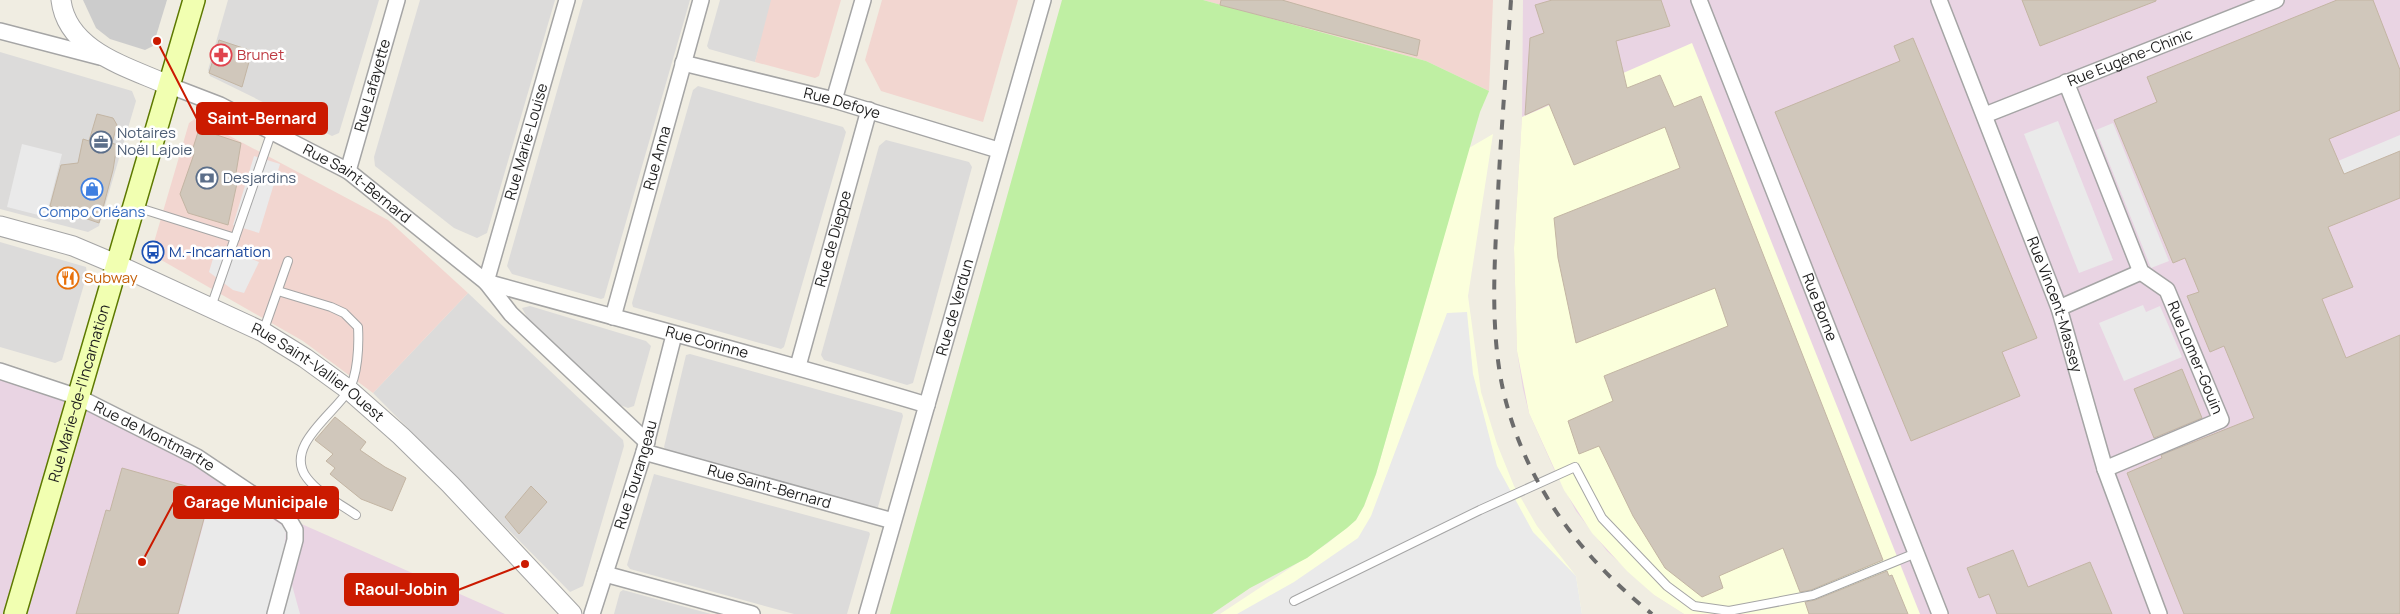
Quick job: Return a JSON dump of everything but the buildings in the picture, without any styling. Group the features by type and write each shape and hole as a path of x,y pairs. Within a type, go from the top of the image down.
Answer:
{"main road":[{"name":"Rue Marie-de-l'Incarnation","path":"15,614 194,0"}],"street":[{"path":"61,0 62,10 74,33 91,48 119,62"},
{"name":"Rue Lafayette","path":"348,171 397,0"},
{"name":"Rue Marie-Louise","path":"486,282 567,0"},
{"name":"Rue Anna","path":"612,317 702,0"},
{"path":"834,100 863,0"},
{"name":"Rue de Verdun","path":"867,614 998,150 1043,0"},
{"name":"Rue Borne","path":"1699,0 1940,614"},
{"name":"Rue Vincent-Massey","path":"1939,0 1986,115 2059,308 2105,469 2159,614"},
{"name":"Rue Eugène-Chinic","path":"1986,115 2276,0"},
{"name":"Rue Saint-Bernard","path":"0,31 119,62 168,85 220,105 348,171 486,282 510,314 646,447 894,521"},
{"name":"Rue Defoye","path":"683,63 834,100 998,150"},
{"path":"2059,308 2141,272 2066,82"},
{"name":"Rue de Dieppe","path":"798,366 869,110"},
{"name":"Rue Saint-Vallier Ouest","path":"0,226 73,246 118,265 263,332 305,358 349,390 402,436 450,484 572,614"},
{"name":"Rue Lomer-Gouin","path":"2105,469 2221,420 2167,290 2141,272"},
{"name":"Rue Corinne","path":"486,282 674,335 798,366 927,405"},
{"name":"Rue Tourangeau","path":"592,614 646,447 674,335"},
{"name":"Rue de Montmartre","path":"0,371 78,397 197,457 288,518 295,530 295,540 275,614"},
{"path":"605,574 752,614"}],"lane":[{"path":"211,309 272,132"},
{"path":"134,206 235,238"},
{"path":"263,332 288,261"},
{"path":"278,291 331,307 344,313 358,327 359,352 349,390 309,436 304,448 301,467 306,477 316,487 356,515"},
{"path":"1294,601 1480,510 1575,467 1602,518 1666,586 1694,606 1729,611 1813,595 1916,553"}],"shaded area":[{"path":"83,0 167,0 153,46 145,50 110,39 96,28"},
{"path":"228,0 379,0 339,133 332,136 210,76 208,70"},
{"path":"420,0 555,0 487,233 477,238 454,228 375,166 374,157"},
{"path":"583,0 690,0 604,298 601,299 512,274 507,266"},
{"path":"720,0 773,0 755,62 709,49 707,46"},
{"path":"771,0 841,0 819,76 815,78 755,62"},
{"path":"882,0 1018,0 983,122 881,91 865,60"},
{"path":"1203,0 1493,0 1489,91 1426,61"},
{"path":"1523,0 2400,0 2400,614 1684,614 1654,595 1607,551 1576,511 1553,467 1529,413 1523,389 1517,351 1514,248 1522,117"},
{"path":"1692,43 1920,614 1684,614 1654,595 1627,571 1592,533 1564,490 1529,413 1517,351 1514,248 1522,117"},
{"path":"0,52 132,91 136,101 99,226 88,232 0,209"},
{"path":"698,86 843,127 846,132 784,347 781,349 633,307 632,303 693,90"},
{"path":"196,118 388,220 468,293 373,393 303,341 156,257 152,249 189,123"},
{"path":"2058,121 2113,260 2079,273 2024,134"},
{"path":"2113,123 2169,261 2151,268 2096,130"},
{"path":"1493,134 1468,296 1481,392 1497,444 1514,486 1537,526 1576,576 1582,614 1220,614 1328,543 1356,520 1364,506 1376,474 1469,148"},
{"path":"2400,135 2400,151 2344,174 2338,161"},
{"path":"886,140 969,162 972,167 913,383 907,385 824,360 821,355 879,146"},
{"path":"22,144 62,154 46,217 7,207"},
{"path":"254,156 280,164 259,233 233,225"},
{"path":"0,242 86,267 87,274 62,360 55,363 0,347"},
{"path":"217,245 259,262 244,293 233,290 209,272"},
{"path":"468,293 623,440 624,446 583,586 570,592 373,393"},
{"path":"2143,305 2146,312 2160,306 2182,357 2124,381 2099,323"},
{"path":"530,306 646,341 651,346 634,406 628,408 620,405 529,321 522,308"},
{"path":"1467,312 1473,374 1497,466 1533,532 1576,576 1582,614 1237,614 1294,582 1358,538 1371,516 1447,313"},
{"path":"690,354 902,413 903,416 878,507 874,509 668,453 664,447 686,355"},
{"path":"0,371 78,397 288,518 505,614 0,614"},
{"path":"654,474 869,532 847,614 794,614 630,569 627,565"},
{"path":"235,494 286,528 284,556 300,614 179,614 210,500 228,506"},
{"path":"623,590 711,614 614,614 620,592"}],"green space":[{"path":"1062,0 1203,0 1426,61 1489,91 1480,112 1376,474 1364,506 1356,520 1347,528 1307,558 1250,588 1212,614 890,614"}],"railway":[{"path":"1511,0 1494,279 1496,343 1502,385 1511,419 1523,452 1557,513 1600,567 1652,614"}],"place":[{"name":"Saint-Bernard","path":"157,41"},
{"name":"Brunet","path":"221,55"},
{"name":"Notaires Noël Lajoie","path":"101,142"},
{"name":"Desjardins","path":"207,178"},
{"name":"Compo Orléans","path":"92,189"},
{"name":"M.-Incarnation","path":"153,252"},
{"name":"Subway","path":"68,278"},
{"name":"Garage Municipale","path":"142,562"},
{"name":"Raoul-Jobin","path":"525,564"}]}
